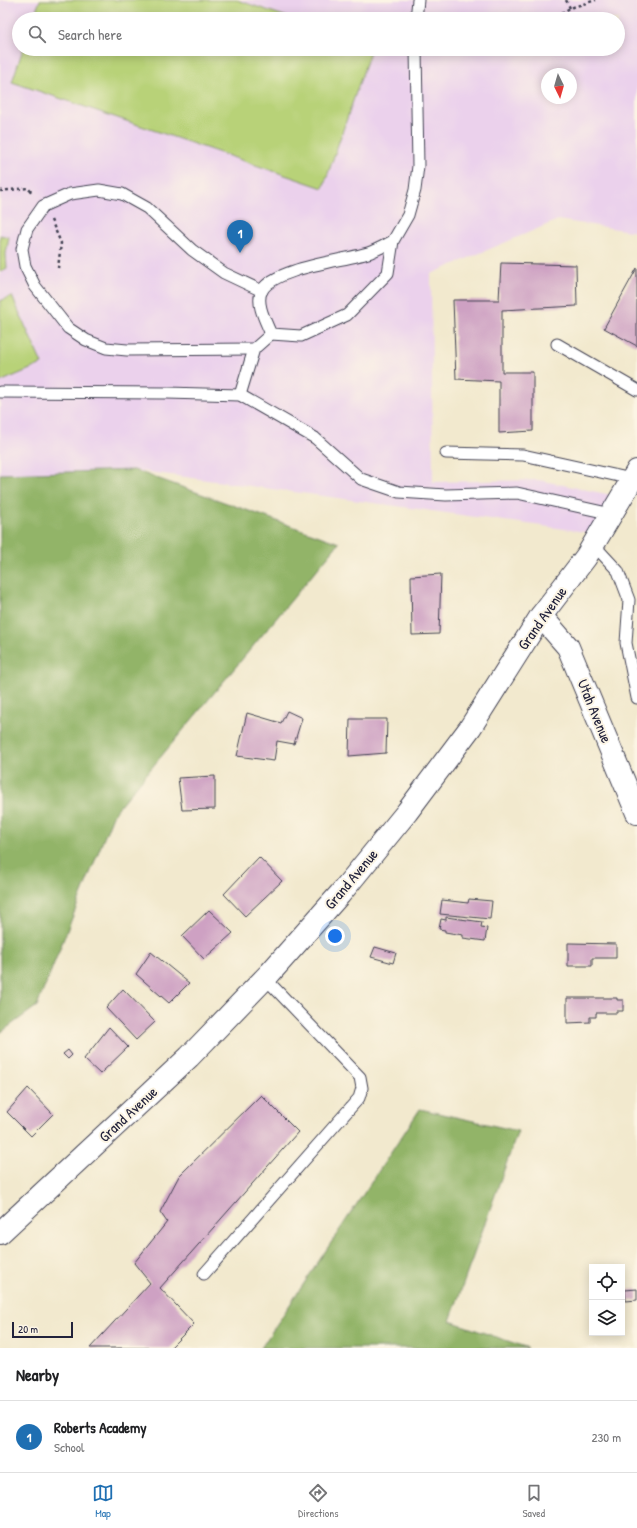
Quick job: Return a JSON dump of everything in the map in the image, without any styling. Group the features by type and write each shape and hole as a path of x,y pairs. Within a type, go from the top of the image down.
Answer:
{"street":[{"name":"Grand Avenue","path":"0,1233 188,1057 265,978 340,894 407,812 470,728 541,616 586,557 635,475"},
{"name":"Utah Avenue","path":"541,616 568,647 637,813"}],"lane":[{"path":"417,12 418,0"},
{"path":"240,395 254,349 271,334 301,336 347,315 388,273 393,241 408,215 415,190 418,166 416,56"},
{"path":"254,349 127,350 106,348 86,340 68,328 35,286 24,266 22,249 27,229 43,206 70,194 99,190 122,194 147,208 192,250 224,273 262,291"},
{"path":"271,334 260,306 262,291 275,278 312,266 370,252 393,241"},
{"path":"558,344 637,390"},
{"path":"0,392 240,395 315,438 361,479 399,492 446,495 517,493 612,514"},
{"path":"446,453 523,455 635,475"},
{"path":"593,544 618,571 628,600 626,643 637,698"},
{"path":"204,1274 359,1098 362,1088 360,1077 265,978"}],"path":[{"path":"566,0 570,8"},
{"path":"563,12 570,8 596,0"},
{"path":"0,191 28,188 36,196"},
{"path":"51,220 60,243 58,268"}],"shaded area":[{"path":"0,0 637,0 637,232 558,220 431,274 433,482 539,480 621,497 600,534 134,470 0,474"}],"green space":[{"path":"40,0 237,0 272,12 36,12"},
{"path":"21,56 369,56 323,188 12,82"},
{"path":"0,235 9,237 6,254 7,268 0,272"},
{"path":"12,296 42,364 0,382 0,301"},
{"path":"134,470 339,543 114,813 37,1006 0,1033 0,474"},
{"path":"420,1109 518,1131 450,1321 528,1348 261,1348"}],"building":[{"path":"501,263 576,265 577,306 502,310 502,372 533,372 533,431 499,433 499,381 456,379 453,300 499,300"},
{"path":"637,268 637,346 604,328"},
{"path":"441,574 439,634 412,635 411,576"},
{"path":"287,711 302,718 294,744 277,741 274,761 237,756 247,713 281,723"},
{"path":"350,719 387,719 386,753 349,756"},
{"path":"215,776 215,809 182,810 178,778"},
{"path":"259,857 282,881 245,916 224,894"},
{"path":"469,899 492,901 490,919 440,914 442,900 468,903"},
{"path":"209,910 233,933 204,959 182,936"},
{"path":"446,917 482,922 481,927 487,928 485,941 463,938 463,935 445,932 445,930 439,929 441,919 446,920"},
{"path":"568,943 616,944 616,958 592,958 592,966 568,966"},
{"path":"375,947 396,953 393,963 371,957"},
{"path":"151,952 189,983 169,1003 136,974"},
{"path":"123,989 155,1022 136,1040 106,1008"},
{"path":"567,998 617,998 617,1000 623,1000 623,1011 617,1011 617,1013 596,1013 596,1017 590,1017 590,1022 567,1023"},
{"path":"109,1027 128,1047 100,1074 84,1059"},
{"path":"68,1050 72,1055 68,1059 63,1054"},
{"path":"28,1088 53,1114 31,1136 7,1112"},
{"path":"261,1095 298,1132 160,1288 194,1324 170,1348 90,1348 150,1283 134,1263 167,1222 160,1212 179,1176"},
{"path":"637,1289 637,1300 626,1301 625,1290"}],"place":[{"name":"Roberts Academy","path":"240,253"}]}
